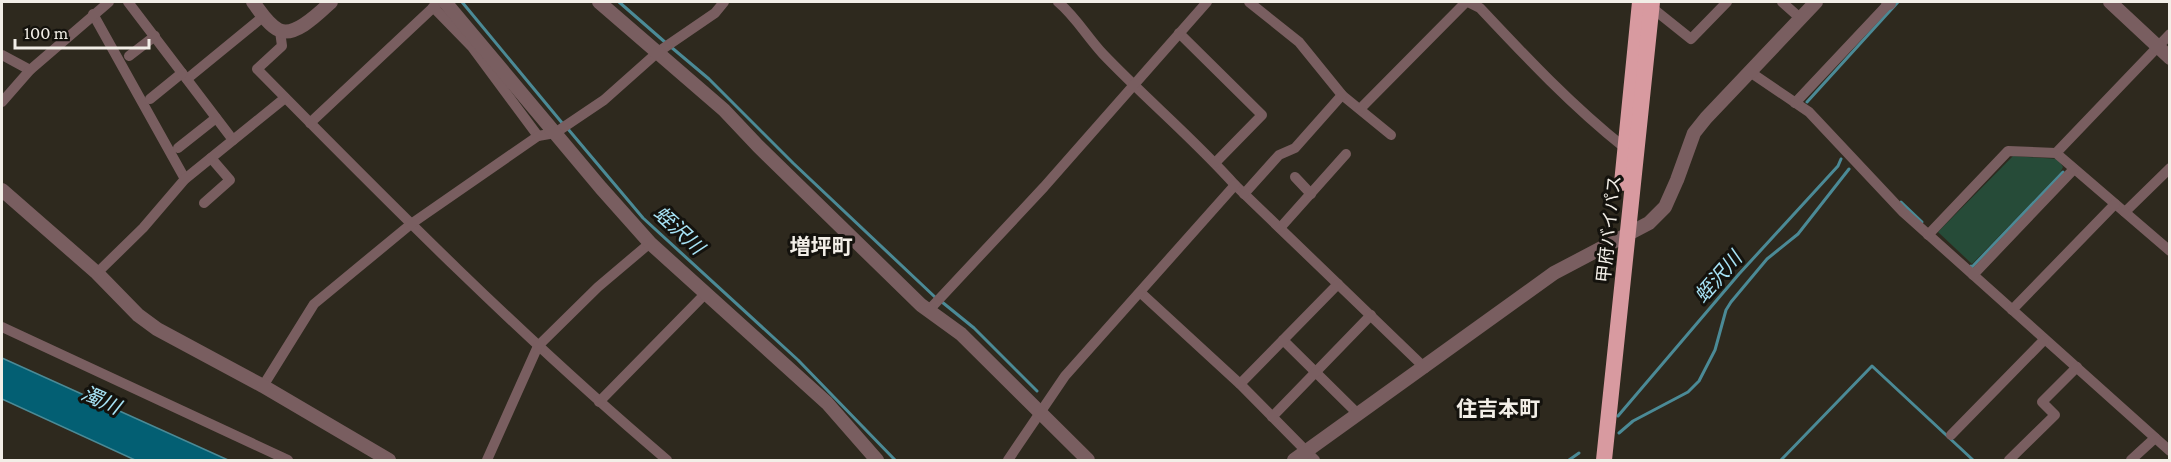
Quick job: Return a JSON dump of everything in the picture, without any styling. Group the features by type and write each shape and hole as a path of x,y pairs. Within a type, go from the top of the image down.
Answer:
{"highway":[{"name":"甲府バイパス","path":"1604,460 1622,236 1625,148 1648,4"},
{"name":"甲府バイパス","path":"1593,460 1622,236 1648,4"}],"street":[{"path":"2,102 30,70 93,9 108,2"},
{"path":"129,2 233,140"},
{"path":"254,2 264,16 280,31 282,46 257,69 411,224 538,346 638,438 667,460"},
{"path":"280,31 290,31 309,22 331,2"},
{"path":"599,2 660,51 724,110 782,170 930,309 961,334 1088,460"},
{"path":"263,386 314,304 411,224 538,136 571,124 604,100 674,40 715,13 724,2"},
{"path":"1058,2 1068,10 1102,52 1244,194 1425,368"},
{"path":"930,309 1044,188 1207,2"},
{"path":"1249,2 1299,42 1342,95 1391,135"},
{"path":"1360,109 1467,2 1480,8 1585,115 1625,148"},
{"path":"1648,4 1691,39 1727,2"},
{"path":"1782,2 1800,18"},
{"path":"1294,460 1311,456 1359,415 1554,273 1648,223 1665,207 1694,133 1816,2"},
{"path":"1795,103 1889,2"},
{"path":"2110,2 2169,58"},
{"path":"310,123 439,3 466,35 557,131 650,243 827,404 877,460"},
{"path":"93,9 185,179"},
{"path":"150,99 264,16"},
{"path":"1179,33 1262,115 1215,163"},
{"path":"2056,153 2169,34"},
{"path":"466,35 538,136"},
{"path":"129,56 155,36"},
{"path":"2,56 30,70"},
{"path":"1750,72 1809,112 1858,166 1928,235 2169,451"},
{"path":"1244,194 1279,155 1295,148 1342,95"},
{"path":"97,273 143,228 185,179 285,98"},
{"path":"178,148 216,118"},
{"path":"1928,235 2008,151 2056,153 2169,251"},
{"path":"1280,228 1346,154"},
{"path":"204,202 230,180 211,158"},
{"path":"2125,212 2169,168"},
{"path":"1973,275 2074,169"},
{"path":"1295,177 1311,194"},
{"path":"1008,460 1065,376 1235,185"},
{"path":"2,190 97,273 138,315 157,329 263,386 389,460"},
{"path":"2012,310 2115,204"},
{"path":"486,460 538,346 597,287 650,243"},
{"path":"1240,384 1338,284"},
{"path":"1141,292 1240,384 1311,456"},
{"path":"599,402 706,293"},
{"path":"1272,417 1371,315"},
{"path":"2,327 288,460"},
{"path":"1283,340 1359,415"},
{"path":"1951,435 2044,340"},
{"path":"2009,460 2055,415 2042,402 2077,367"},
{"path":"2131,460 2155,438"}],"green space":[{"path":"2013,156 2058,159 2063,167 2060,173 1972,264 1938,232"}],"water":[{"path":"2,358 228,460 135,460 2,399"}],"waterway":[{"name":"蛭沢川","path":"462,2 563,124"},
{"path":"619,2 666,43"},
{"name":"蛭沢川","path":"1807,102 1898,2"},
{"path":"671,47 709,79 793,163 936,298"},
{"name":"蛭沢川","path":"568,129 643,218 798,360 895,460"},
{"name":"蛭沢川","path":"1618,416 1739,274 1838,166 1841,159"},
{"path":"1619,433 1633,421 1688,392 1699,381 1715,350 1726,310 1731,302 1767,259 1798,234 1849,169"},
{"path":"1971,266 2063,172"},
{"path":"1901,202 1922,222"},
{"path":"942,302 974,328 1037,391"},
{"path":"1781,460 1872,366 1973,460"},
{"name":"蛭沢川","path":"1569,460 1579,453"}],"district":[{"name":"増坪町","path":"821,247"},
{"name":"住吉本町","path":"1498,409"}],"water label":[{"name":"濁川","path":"101,400"}]}
